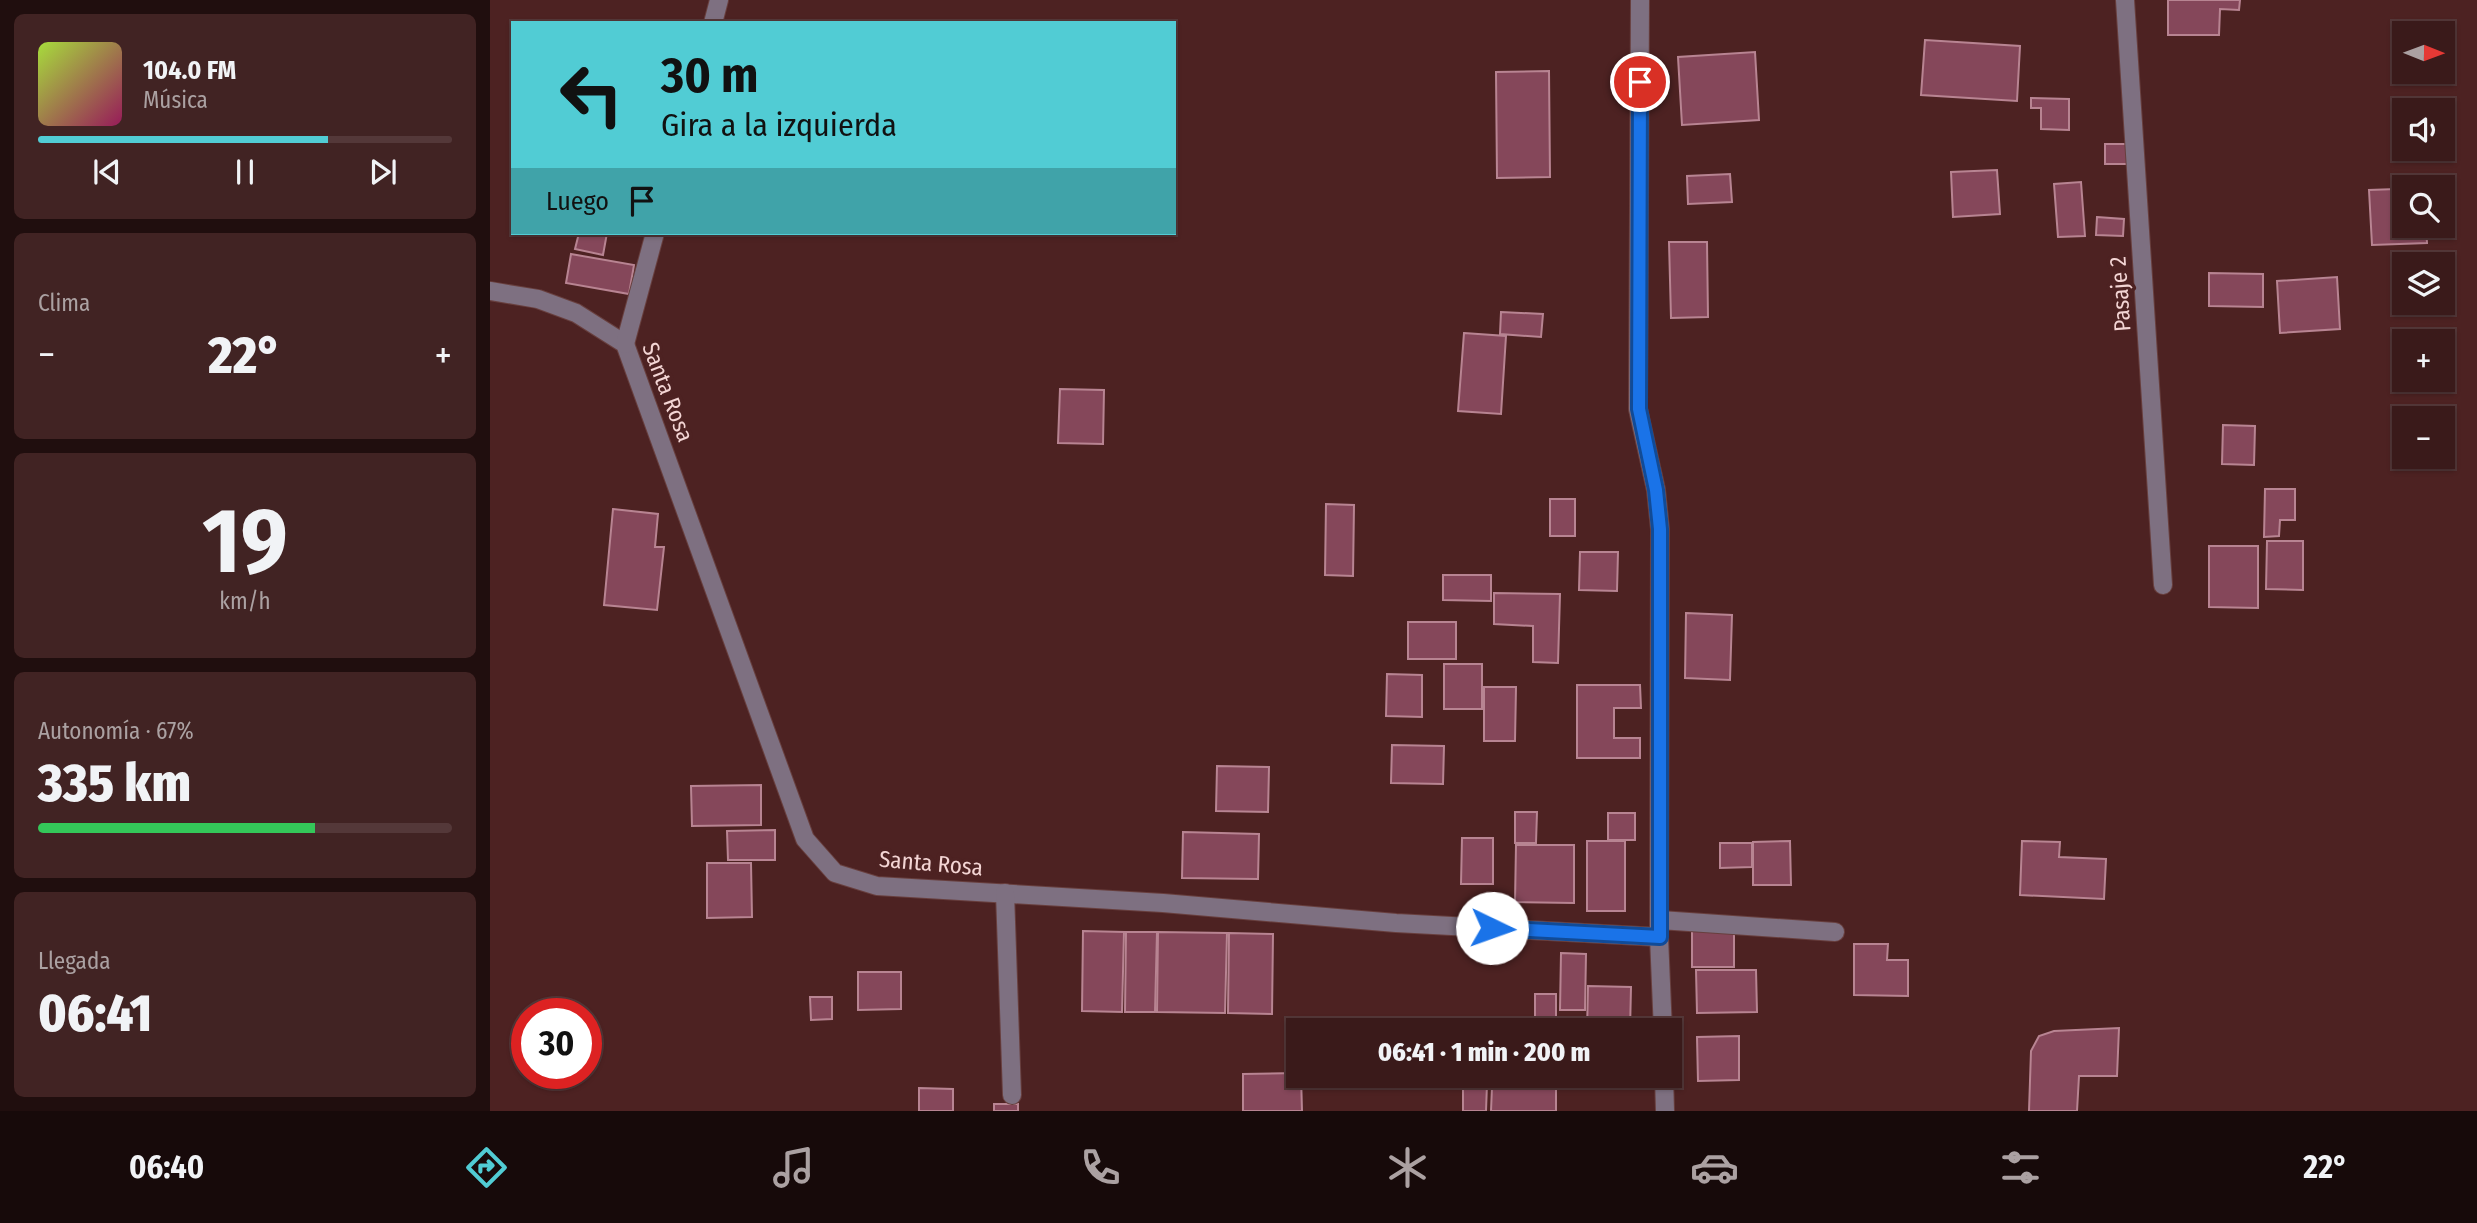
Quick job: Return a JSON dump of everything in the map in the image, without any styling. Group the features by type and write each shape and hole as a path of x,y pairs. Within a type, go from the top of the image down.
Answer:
{"street":[{"path":"714,21 719,0"},
{"path":"1640,0 1639,409 1656,490 1660,529 1660,929 1663,1018"},
{"name":"Pasaje 2","path":"2125,0 2163,585"},
{"path":"625,344 654,235"},
{"name":"Santa Rosa","path":"490,291 538,299 576,313 625,344 805,839 835,873 877,886 1163,903 1396,923 1835,932"},
{"path":"1005,894 1012,1095"},
{"path":"1664,1088 1665,1111"}],"building":[{"path":"2168,0 2240,0 2239,10 2220,9 2219,35 2168,35"},
{"path":"1925,40 2020,46 2017,101 1921,95"},
{"path":"1755,52 1759,120 1682,125 1678,57"},
{"path":"1549,71 1550,177 1497,178 1496,72"},
{"path":"2031,98 2069,99 2069,130 2041,129 2041,108 2031,108"},
{"path":"2105,144 2127,144 2128,164 2105,164"},
{"path":"1997,170 2000,214 1953,217 1951,172"},
{"path":"1730,174 1732,202 1688,204 1687,176"},
{"path":"2081,182 2085,236 2058,237 2054,184"},
{"path":"2392,189 2392,238 2427,238 2427,243 2372,245 2369,190"},
{"path":"2097,217 2124,219 2123,236 2096,235"},
{"path":"578,235 607,235 603,255 575,249"},
{"path":"1669,242 1707,242 1708,317 1671,318"},
{"path":"571,254 634,265 629,294 566,283"},
{"path":"2209,273 2263,274 2263,307 2209,306"},
{"path":"2337,277 2340,329 2280,333 2277,281"},
{"path":"1501,312 1543,314 1541,337 1500,334"},
{"path":"1464,333 1506,336 1501,414 1458,411"},
{"path":"1060,389 1104,390 1103,444 1058,443"},
{"path":"2223,425 2255,426 2254,465 2222,464"},
{"path":"2265,489 2295,489 2295,520 2280,520 2279,536 2264,537"},
{"path":"1550,499 1575,499 1575,536 1550,536"},
{"path":"1326,504 1354,505 1353,576 1325,575"},
{"path":"613,509 658,514 655,547 664,547 657,610 604,605"},
{"path":"2267,541 2303,541 2303,590 2266,589"},
{"path":"2209,546 2258,546 2258,608 2209,607"},
{"path":"1580,552 1618,552 1617,591 1579,590"},
{"path":"1443,575 1491,575 1491,601 1443,600"},
{"path":"1494,593 1560,594 1558,663 1533,662 1533,626 1494,624"},
{"path":"1686,613 1732,615 1730,680 1685,678"},
{"path":"1408,622 1456,622 1456,659 1408,659"},
{"path":"1444,664 1482,664 1482,709 1444,709"},
{"path":"1387,674 1422,675 1422,717 1386,716"},
{"path":"1577,685 1640,685 1641,708 1614,708 1614,738 1640,738 1640,758 1577,758"},
{"path":"1484,687 1516,687 1515,741 1484,741"},
{"path":"1392,745 1444,746 1443,784 1391,783"},
{"path":"1217,766 1269,767 1268,812 1216,811"},
{"path":"761,785 761,825 692,826 691,786"},
{"path":"1515,812 1537,812 1536,843 1515,843"},
{"path":"1608,813 1635,813 1635,840 1608,840"},
{"path":"775,830 775,860 728,860 727,831"},
{"path":"1183,832 1259,834 1258,879 1182,878"},
{"path":"1462,838 1493,838 1493,884 1461,884"},
{"path":"1587,841 1625,841 1625,911 1587,911"},
{"path":"1790,841 1791,885 1753,885 1753,842"},
{"path":"2022,841 2060,842 2059,857 2106,859 2104,899 2020,895"},
{"path":"1720,843 1752,843 1752,867 1720,868"},
{"path":"1516,845 1574,845 1574,903 1515,902"},
{"path":"707,863 751,863 752,917 707,918"},
{"path":"1083,931 1124,932 1122,1012 1082,1011"},
{"path":"1692,931 1734,931 1734,967 1692,967"},
{"path":"1126,932 1157,932 1155,1012 1125,1012"},
{"path":"1158,932 1227,933 1225,1013 1157,1012"},
{"path":"1229,933 1273,934 1272,1014 1228,1013"},
{"path":"1854,944 1888,944 1887,960 1908,960 1908,996 1854,995"},
{"path":"1561,953 1586,954 1585,1010 1560,1010"},
{"path":"1696,970 1756,970 1757,1012 1697,1013"},
{"path":"858,972 901,972 901,1009 858,1010"},
{"path":"1588,986 1631,987 1630,1018 1587,1018"},
{"path":"1535,994 1556,994 1556,1018 1535,1018"},
{"path":"810,997 832,997 832,1019 811,1020"},
{"path":"2119,1028 2117,1076 2079,1076 2077,1111 2029,1111 2031,1051 2039,1036 2054,1031"},
{"path":"1739,1036 1739,1080 1698,1081 1697,1037"},
{"path":"1286,1073 1286,1088 1301,1088 1302,1111 1243,1111 1243,1074"},
{"path":"919,1088 953,1089 953,1111 919,1111"},
{"path":"1463,1088 1487,1088 1486,1111 1463,1111"},
{"path":"1492,1088 1556,1088 1556,1111 1491,1111"},
{"path":"994,1104 1018,1104 1018,1111 994,1111"}],"route":[{"path":"1492,928 1660,937 1660,529 1656,490 1645,449 1639,409 1640,82"}]}
